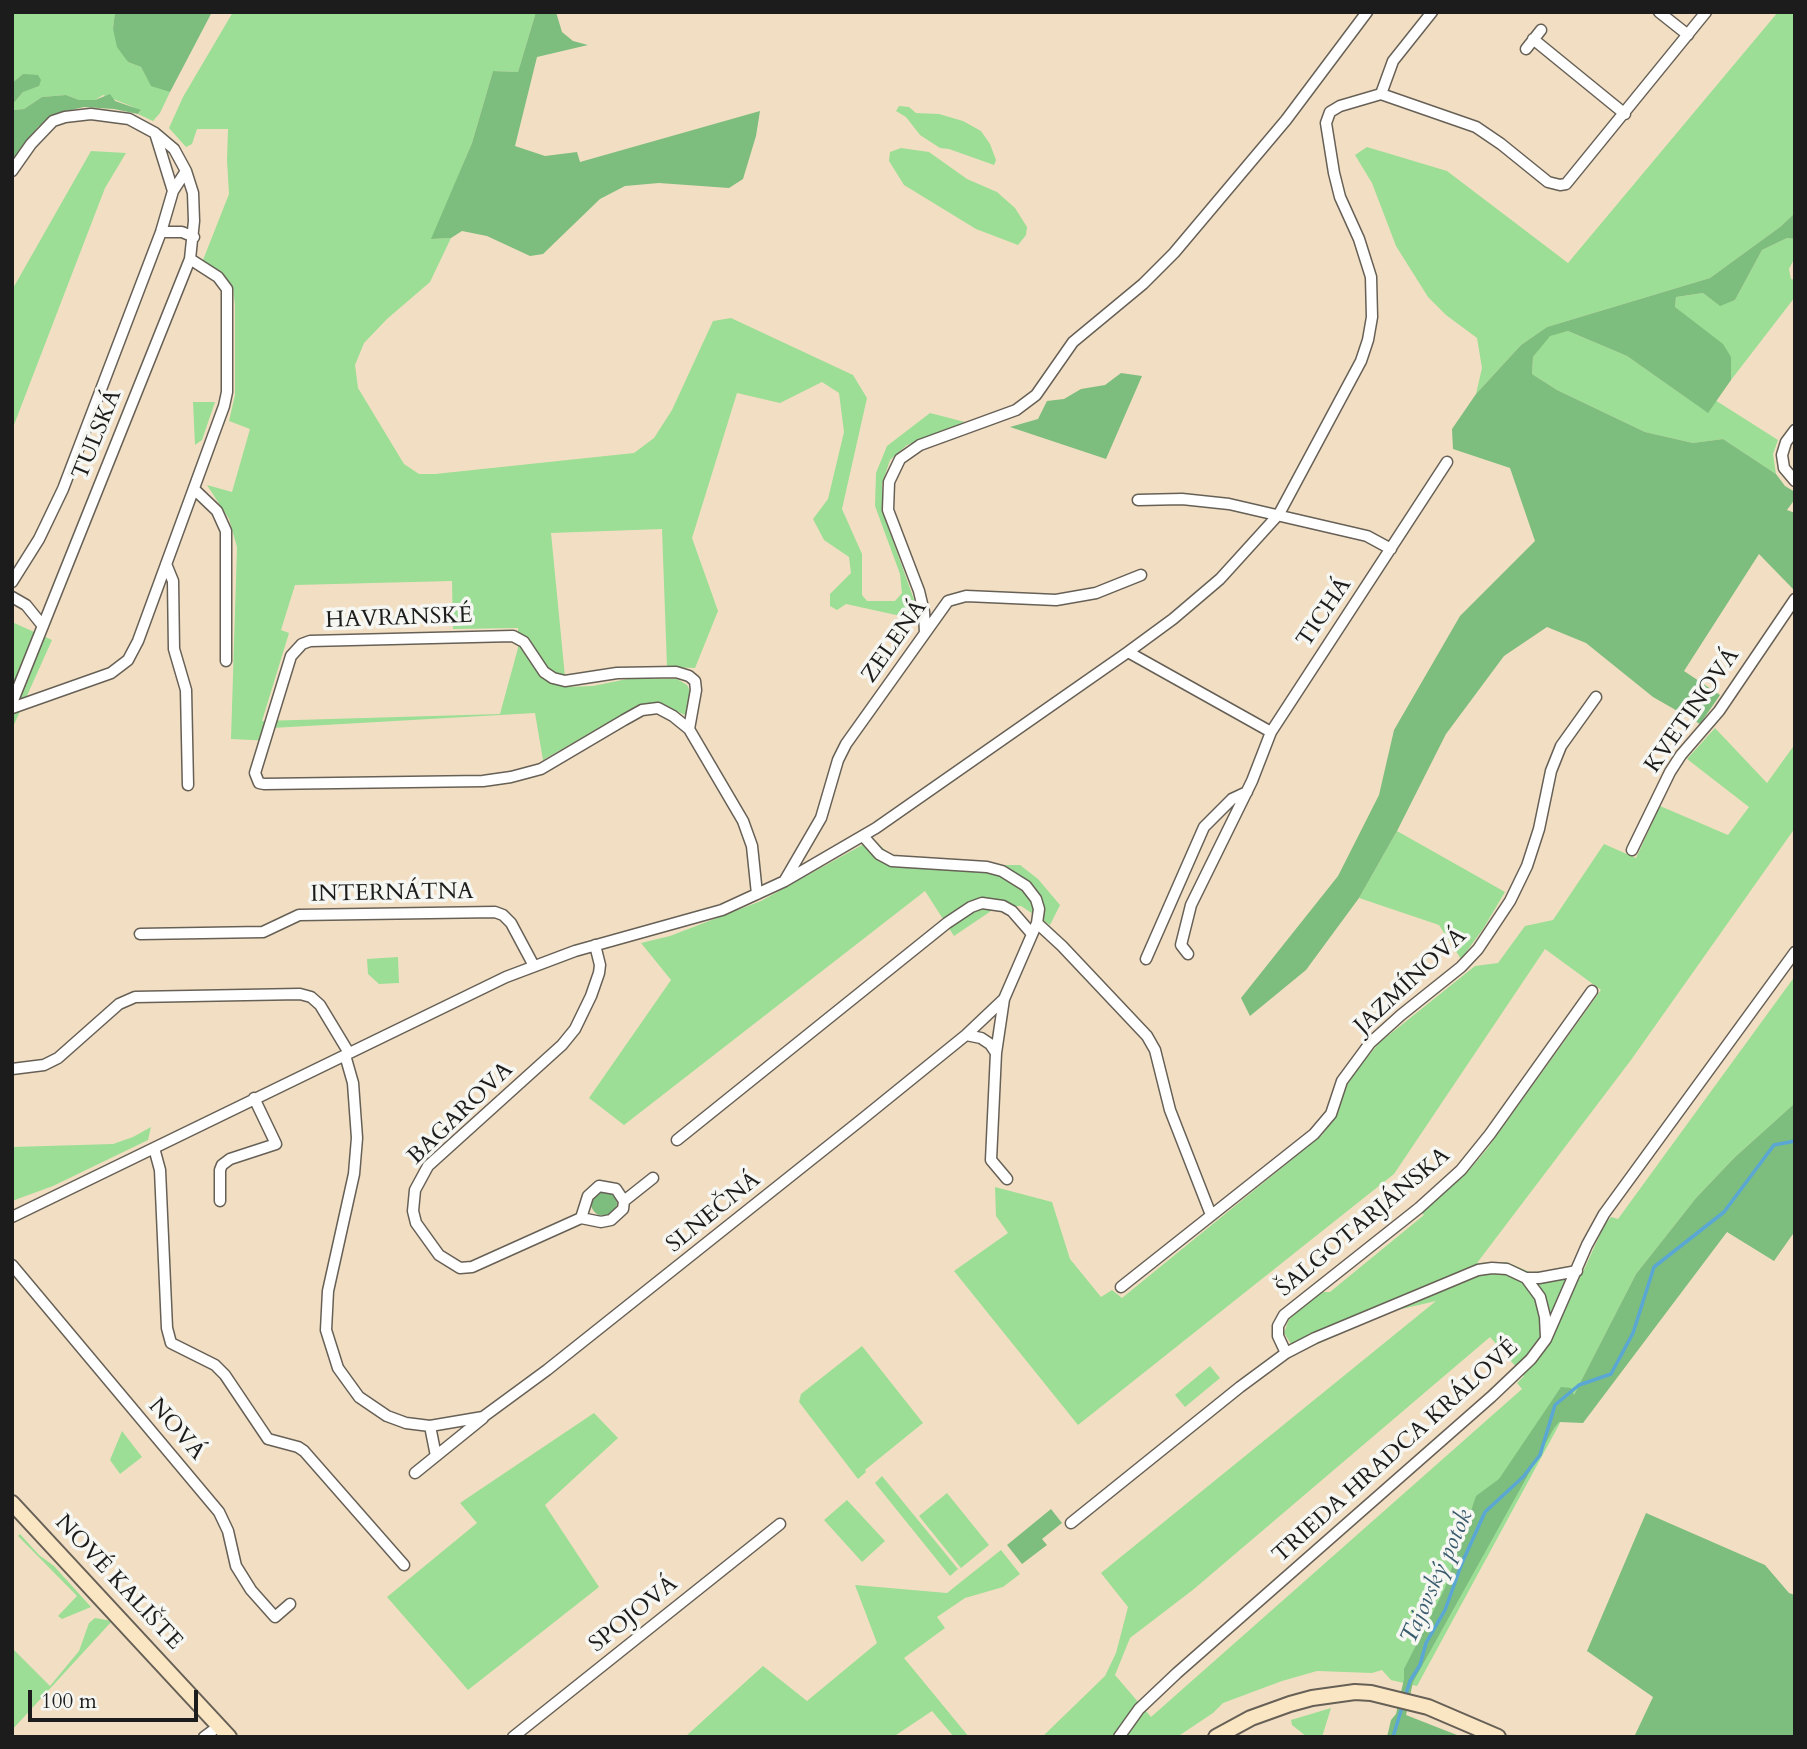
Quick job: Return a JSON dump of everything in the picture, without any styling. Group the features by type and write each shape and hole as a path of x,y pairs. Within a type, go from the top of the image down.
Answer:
{"street":[{"path":"925,633 919,591 888,510 889,482 900,459 920,445 1016,410 1036,395 1073,342 1143,284 1174,253 1286,120 1367,12"},
{"path":"1381,94 1393,61 1432,12"},
{"path":"1659,12 1688,35"},
{"path":"12,1217 254,1098 534,966 595,945 700,917 785,881 863,836 1128,652 1173,619 1220,579 1279,514 1352,380 1368,340 1372,317 1371,278 1359,239 1340,197 1334,173 1326,123 1335,108 1381,94 1476,127 1548,182 1560,186 1571,180 1706,12"},
{"path":"1526,49 1541,30"},
{"path":"1533,39 1625,114"},
{"name":"TULSKÁ","path":"12,171 43,129 54,121 91,114 117,117 141,125 174,149 187,171 194,200 194,237 190,259 12,706"},
{"path":"155,133 173,191"},
{"name":"TULSKÁ","path":"12,582 39,539 63,489 161,232 173,191 187,171"},
{"path":"161,232 182,232 194,237"},
{"name":"TULSKÁ","path":"12,706 103,676 121,667 138,641 226,400 227,289 219,277 190,259"},
{"path":"1795,430 1782,455 1784,468 1795,481"},
{"name":"TICHÁ","path":"1188,954 1181,945 1191,905 1247,792 1270,732 1447,462"},
{"path":"194,489 217,511 226,531 226,661"},
{"path":"1138,500 1206,501 1279,514 1367,536 1391,549"},
{"path":"166,564 173,582 174,649 186,690 188,785"},
{"name":"ZELENÁ","path":"785,881 821,818 838,760 846,744 945,605 954,598 966,596 1056,600 1096,593 1140,575"},
{"path":"12,597 26,605 43,625"},
{"name":"KVETINOVÁ","path":"1632,850 1675,763 1719,711 1795,599"},
{"name":"HAVRANSKÉ","path":"689,729 696,690 695,681 690,676 676,672 625,673 565,681 544,672 524,642 513,636 310,641 302,644 291,656 255,773 259,783 264,784 483,781 511,777 541,769 642,710 658,709 665,711 689,729 749,833 757,894"},
{"path":"1128,652 1270,732"},
{"name":"JAZMÍNOVÁ","path":"1121,1287 1325,1123 1331,1114 1342,1081 1370,1043 1461,967 1478,948 1510,901 1527,866 1560,746 1596,697"},
{"path":"1146,959 1203,827 1232,799 1247,792"},
{"path":"863,836 879,854 892,861 987,867 1009,874 1026,886 1036,899 1039,909 1037,923 1147,1036 1155,1050 1170,1110 1211,1215"},
{"path":"677,1140 947,923 971,907 982,903 1003,906 1012,911 1032,934"},
{"name":"INTERNÁTNA","path":"140,934 262,932 299,915 495,912 511,923 534,966"},
{"name":"SLNEČNÁ","path":"1007,1179 991,1160 996,1053 1004,999 1037,923"},
{"name":"BAGAROVA","path":"595,945 600,964 596,984 569,1038 428,1166 418,1181 413,1200 416,1223 439,1255 460,1268 472,1267 581,1218 601,1222 611,1220 623,1209 624,1201 653,1178"},
{"name":"TRIEDA HRADCA KRÁLOVÉ","path":"1119,1737 1139,1709 1177,1673 1531,1359 1546,1339 1587,1245 1604,1214 1795,952"},
{"name":"ŠALGOTARJÁNSKA","path":"1286,1353 1278,1336 1278,1326 1284,1315 1415,1211 1461,1170 1490,1134 1592,990"},
{"path":"12,1069 44,1065 58,1058 114,1009 135,997 300,994 311,997 320,1005 347,1054"},
{"name":"SLNEČNÁ","path":"415,1474 483,1417 547,1370 966,1035 1004,999"},
{"path":"966,1035 981,1038 990,1044 996,1053"},
{"name":"SLNEČNÁ","path":"347,1054 353,1083 357,1138 354,1174 328,1291 326,1330 338,1368 359,1396 387,1416 406,1423 429,1426 483,1417"},
{"path":"220,1201 222,1165 230,1159 276,1144 254,1098"},
{"path":"154,1148 160,1170 167,1328 171,1343 215,1365 225,1375 268,1438 304,1451 404,1565"},
{"path":"581,1218 588,1196 599,1185 616,1189 624,1201"},
{"name":"NOVÁ","path":"12,1265 219,1512 228,1531 236,1566 251,1590 275,1617 290,1604"},
{"path":"1071,1523 1240,1387 1286,1353 1315,1338 1478,1270 1507,1269 1526,1278 1550,1277 1577,1270"},
{"path":"1526,1278 1540,1297 1545,1317 1546,1339"},
{"path":"429,1426 436,1456"},
{"name":"NOVÉ KALIŠTE","path":"12,1503 229,1737"},
{"name":"SPOJOVÁ","path":"513,1737 779,1524"},
{"path":"1216,1737 1251,1718 1312,1698 1356,1692 1428,1707 1498,1737"},
{"path":"204,1737 219,1726"}],"green space":[{"path":"12,12 115,12 113,29 128,62 141,67 151,85 170,92 160,113 153,121 138,114 141,111 103,95 95,100 79,100 66,95 42,97 24,109 14,110 13,104 24,91 39,86 23,74 12,83"},
{"path":"115,12 212,12 170,92 151,86 141,67 128,62 117,47 113,29"},
{"path":"233,12 536,12 518,72 493,71 472,143 432,239 451,238 430,282 364,343 355,365 358,388 404,464 419,474 435,474 634,453 654,438 672,410 713,321 731,318 853,375 867,398 842,509 862,554 862,595 867,601 895,601 902,593 900,574 875,506 876,473 887,446 930,413 965,422 907,445 890,460 882,484 883,513 919,620 846,604 837,610 830,606 830,594 851,573 849,557 824,540 813,519 828,499 844,432 839,393 822,382 780,403 737,393 692,538 718,611 695,668 667,667 662,529 551,533 566,687 593,686 627,679 677,679 687,685 691,693 687,716 662,704 637,706 543,760 535,713 272,728 272,741 231,739 237,547 229,519 207,485 232,492 250,429 229,421 235,395 233,288 222,273 203,260 229,194 228,129 197,129 192,144 186,147 169,128 183,97","holes":["452,581 453,629 518,628 518,648 500,714 262,721 289,633 281,630 295,585"]},
{"path":"536,12 556,12 562,32 573,41 588,45 537,57 515,146 545,156 577,152 580,162 760,111 756,136 743,179 729,188 659,183 625,186 600,199 543,254 530,256 487,236 462,231 451,238 431,239 472,143 493,71 518,72"},
{"path":"1778,12 1795,12 1795,213 1710,278 1547,327 1521,345 1476,394 1482,368 1477,338 1446,315 1428,297 1396,246 1372,183 1355,155 1367,147 1447,171 1568,263"},
{"path":"23,74 38,75 41,80 39,86 23,92 13,104 14,110 24,109 42,97 66,95 79,100 95,100 110,94 115,101 141,110 138,114 84,107 58,113 38,127 12,162 12,83"},
{"path":"899,106 909,107 916,113 939,114 963,121 981,131 990,144 996,160 994,165 940,148 920,135 906,117 896,111"},
{"path":"901,148 929,152 967,179 997,192 1015,208 1027,227 1026,235 1018,245 976,229 904,185 889,161 890,152"},
{"path":"91,151 126,153 105,188 12,430 12,290"},
{"path":"1795,213 1795,239 1787,238 1762,250 1735,300 1720,306 1703,293 1676,297 1675,307 1723,344 1731,357 1731,380 1708,413 1627,356 1568,331 1550,336 1533,357 1532,374 1557,390 1645,432 1693,443 1723,439 1776,474 1785,486 1795,492 1795,499 1787,510 1795,513 1795,588 1793,589 1759,554 1684,671 1720,695 1700,724 1653,697 1586,643 1547,627 1504,656 1446,734 1397,831 1359,898 1306,970 1250,1016 1241,998 1338,876 1379,795 1394,730 1460,616 1535,541 1510,468 1453,449 1452,429 1476,394 1521,345 1547,327 1710,278"},
{"path":"1787,238 1795,239 1795,257 1789,269 1791,279 1795,280 1795,297 1731,380 1731,357 1675,307 1676,297 1703,293 1719,305 1735,300 1762,250"},
{"path":"1568,331 1627,356 1707,412 1715,400 1778,440 1773,454 1776,474 1723,439 1693,443 1645,432 1557,390 1532,374 1533,357 1550,335"},
{"path":"1121,373 1142,376 1106,459 1010,427 1038,419 1047,401 1064,399 1081,389 1105,385"},
{"path":"193,402 215,402 202,440 195,445"},
{"path":"12,622 52,640 12,729"},
{"path":"1715,728 1767,783 1795,744 1795,828 1631,1060 1477,1263 1506,1262 1530,1272 1563,1267 1581,1276 1604,1226 1611,1217 1618,1219 1795,976 1795,1103 1734,1158 1696,1198 1636,1274 1560,1423 1417,1686 1391,1680 1382,1670 1372,1673 1317,1671 1223,1703 1177,1737 1042,1737 1105,1676 1116,1653 1128,1607 1101,1573 1436,1301 1393,1311 1297,1353 1284,1333 1289,1319 1322,1292 1330,1292 1424,1215 1422,1213 1471,1168 1601,990 1545,949 1394,1174 1078,1425 954,1271 1008,1233 996,1216 995,1187 1052,1202 1070,1259 1101,1297 1112,1290 1122,1298 1322,1135 1336,1116 1348,1081 1379,1043 1475,966 1498,963 1525,926 1553,920 1604,844 1636,858 1660,806 1728,835 1749,807 1687,759","holes":["1490,1337 1524,1376 1517,1383 1522,1389 1151,1717 1115,1675 1130,1638 1194,1589"]},
{"path":"1397,831 1505,892 1461,959 1439,925 1359,898"},
{"path":"873,839 902,865 1020,865 1038,879 1060,905 1050,925 1021,906 997,907 954,936 925,891 624,1125 589,1098 671,980 641,943 670,936 761,901"},
{"path":"398,957 399,983 379,984 368,974 367,959"},
{"path":"1795,1103 1795,1231 1774,1261 1727,1232 1583,1423 1559,1422 1554,1428 1413,1682 1406,1715 1462,1737 1387,1737 1391,1720 1396,1714 1404,1669 1445,1588 1476,1496 1499,1479 1561,1387 1571,1388 1574,1395 1636,1274 1696,1198 1734,1158"},
{"path":"151,1127 148,1140 53,1186 12,1201 12,1147 113,1144"},
{"path":"604,1190 613,1194 617,1203 613,1212 604,1216 595,1212 591,1203 595,1194"},
{"path":"862,1346 923,1423 865,1470 858,1479 799,1402 801,1394"},
{"path":"1210,1366 1220,1378 1185,1407 1175,1395"},
{"path":"594,1413 618,1438 545,1505 599,1587 468,1690 387,1597 477,1523 460,1503"},
{"path":"122,1431 142,1457 120,1474 110,1460"},
{"path":"882,1476 958,1569 950,1576 875,1483"},
{"path":"947,1493 989,1545 961,1568 919,1516"},
{"path":"847,1500 885,1541 862,1562 824,1520"},
{"path":"1051,1509 1062,1523 1042,1539 1047,1545 1022,1564 1007,1545"},
{"path":"1646,1513 1765,1565 1789,1593 1795,1595 1795,1737 1634,1737 1653,1697 1587,1651"},
{"path":"20,1534 91,1607 62,1619 58,1616 77,1596 18,1536"},
{"path":"1001,1550 1020,1574 1003,1587 965,1598 937,1617 945,1628 904,1658 969,1737 954,1737 932,1711 893,1737 685,1737 763,1666 807,1701 877,1643 855,1585 947,1593"},
{"path":"95,1618 112,1621 12,1730 12,1648 50,1686 79,1651 89,1623"},
{"path":"1331,1708 1322,1737 1307,1737 1292,1725 1291,1720"}],"waterway":[{"name":"Tajovský potok","path":"1405,1697 1410,1681 1420,1665 1426,1643 1445,1610 1485,1512 1523,1477 1540,1455 1555,1405 1579,1385 1611,1374 1633,1333 1654,1267 1724,1212 1774,1145 1795,1141"},
{"name":"Tajovský potok","path":"1393,1737 1403,1704"}]}
